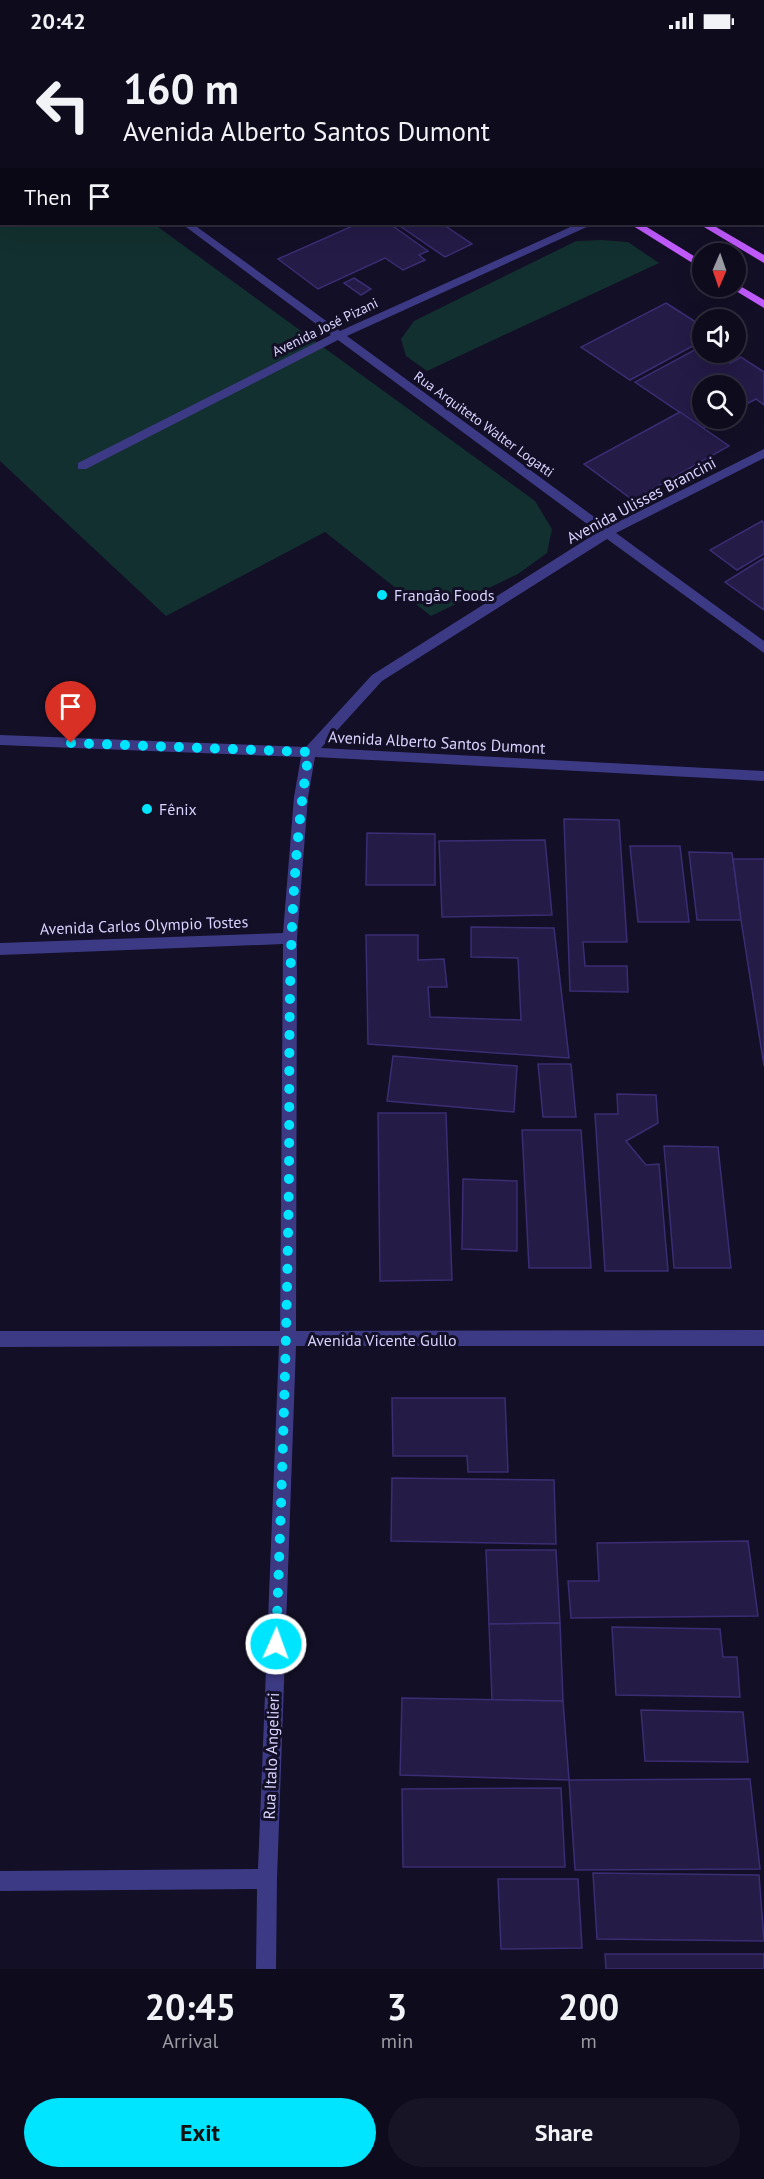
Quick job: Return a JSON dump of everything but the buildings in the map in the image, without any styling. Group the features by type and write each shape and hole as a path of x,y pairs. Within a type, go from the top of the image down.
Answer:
{"main road":[{"path":"637,225 692,260"},
{"path":"706,225 764,260"},
{"path":"746,293 764,305"}],"street":[{"name":"Rua Arquiteto Walter Logatti","path":"188,225 764,648"},
{"name":"Avenida José Pizani","path":"82,466 338,336 583,225"},
{"name":"Avenida Ulisses Brancini","path":"309,752 377,678 608,532 764,453"},
{"name":"Avenida Alberto Santos Dumont","path":"0,740 309,752 764,776"},
{"name":"Rua Italo Angelieri","path":"266,1969 267,1879 288,1340 290,938 301,797 309,752"},
{"name":"Avenida Carlos Olympio Tostes","path":"0,949 290,938"},
{"name":"Avenida Vicente Gullo","path":"0,1339 764,1341"},
{"path":"0,1881 267,1879"}],"green space":[{"path":"0,225 155,225 535,501 552,529 547,553 518,574 431,616 325,532 166,616 0,461"},
{"path":"576,241 628,242 659,263 427,371 406,356 401,339 414,321"}],"place":[{"name":"Frangão Foods","path":"382,595"},
{"name":"Fênix","path":"147,809"}],"route":[{"path":"71,743 309,752 301,797 290,938 288,1340 276,1644"}]}
